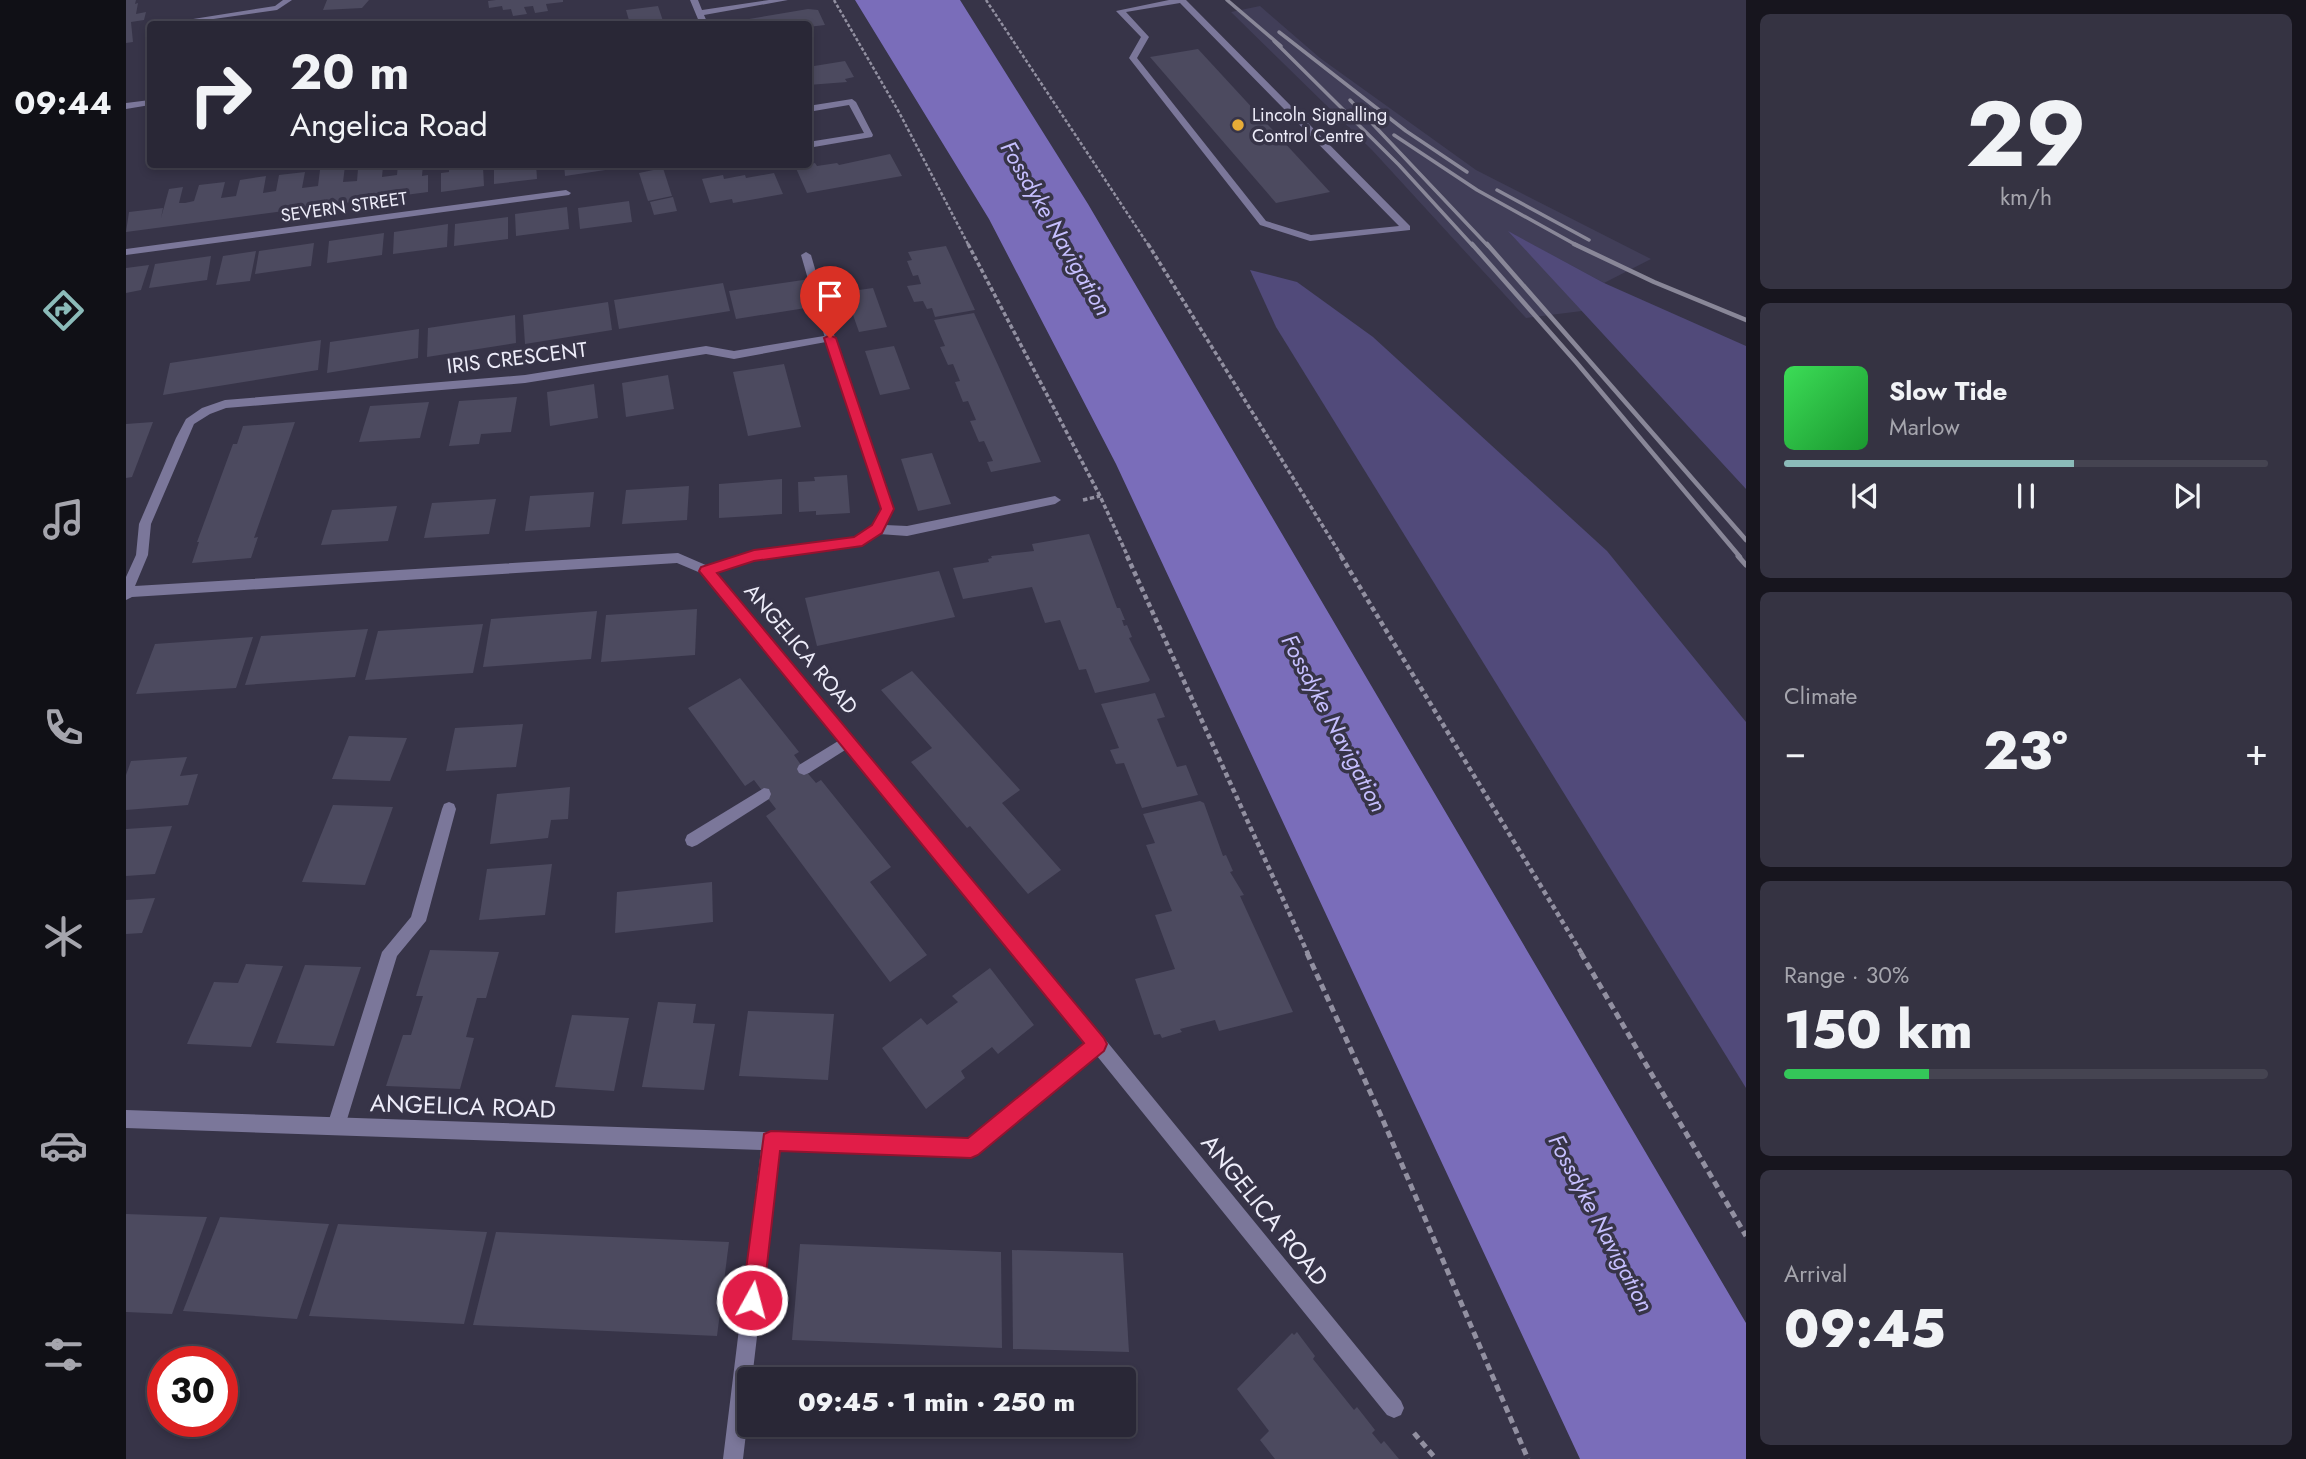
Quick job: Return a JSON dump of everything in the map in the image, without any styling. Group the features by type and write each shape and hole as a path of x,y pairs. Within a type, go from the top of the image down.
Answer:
{"street":[{"path":"186,21 277,8 288,0"},
{"path":"694,0 703,21"},
{"path":"699,12 784,0"},
{"path":"1182,0 1252,73 1407,228 1310,238 1263,223 1133,58 1145,37 1120,11 1182,0"},
{"path":"812,108 852,102 869,135 812,144"},
{"path":"126,106 147,103"},
{"name":"SEVERN STREET","path":"126,252 566,193"},
{"path":"706,571 754,555 857,542 877,529 888,509 830,338 806,255"},
{"name":"IRIS CRESCENT","path":"126,593 142,555 145,524 190,422 206,411 225,404 525,379 706,350 734,355 830,338"},
{"path":"877,529 907,531 1055,499"},
{"name":"ANGELICA ROAD","path":"126,593 678,558 706,571 1098,1044 1394,1408"},
{"path":"804,769 848,741"},
{"path":"692,841 764,794"},
{"path":"336,1126 390,952 418,921 449,809"},
{"name":"ANGELICA ROAD","path":"126,1119 971,1148 1098,1044"},
{"path":"733,1459 771,1141"}],"path":[{"path":"834,0 900,114 1100,496 1382,1118 1528,1459"},
{"path":"986,0 1181,294 1542,885 1746,1236"}],"shaded area":[{"path":"1260,6 1320,58 1476,170 1651,259 1604,283 1511,233 1582,311 1526,318 1372,150 1231,12"},
{"path":"1508,231 1604,283 1746,346 1746,489"},
{"path":"1250,270 1297,282 1373,337 1607,551 1746,722 1746,1088 1276,327"}],"water":[{"name":"Fossdyke Navigation","path":"855,0 960,0 1088,204 1746,1323 1746,1459 1580,1459 1116,464 989,219"}],"building":[{"path":"126,0 136,0 136,14 146,12 144,20 131,22 133,42 126,43"},
{"path":"327,0 369,0 362,8 323,10"},
{"path":"488,1 563,2 546,4 548,11 535,13 533,6 524,7 527,14 513,16 511,9 503,10 502,6 489,8"},
{"path":"658,6 663,21 629,21 626,10"},
{"path":"808,9 818,10 825,25 812,27 812,21 737,21"},
{"name":"Lincoln Signalling Control Centre","path":"1198,49 1330,192 1276,203 1150,57"},
{"path":"845,61 854,77 845,79 847,82 812,85 812,66"},
{"path":"890,154 902,176 807,193 796,168 812,168 812,163 815,163 817,166 839,165"},
{"path":"332,168 345,168 343,182 357,181 358,169 383,168 382,177 397,175 398,168 423,168 422,176 428,175 428,192 126,232 129,212 163,208 161,218 169,189 183,187 179,203 185,203 194,201 199,185 225,182 221,198 236,196 240,180 266,176 263,193 276,191 279,175 305,172 302,188 318,186 320,170"},
{"path":"449,168 483,168 484,186 441,192 441,173 449,172"},
{"path":"494,168 536,168 537,179 494,184"},
{"path":"564,168 619,168 565,176"},
{"path":"663,168 672,196 648,201 639,173"},
{"path":"774,173 783,194 733,203 732,199 710,203 702,179 723,175 724,179 745,175 746,178"},
{"path":"673,197 677,211 654,215 650,202"},
{"path":"629,201 632,222 580,229 578,208"},
{"path":"567,207 569,229 516,236 515,214"},
{"path":"508,217 508,239 454,246 455,224"},
{"path":"448,224 447,247 393,254 394,232"},
{"path":"384,233 382,255 327,263 329,241"},
{"path":"314,243 311,266 255,274 259,251"},
{"path":"946,246 975,310 935,317 932,308 927,309 923,301 914,302 907,286 921,284 918,275 913,276 907,261 912,260 908,252"},
{"path":"256,251 250,281 216,285 223,256"},
{"path":"211,256 207,280 149,288 155,264"},
{"path":"149,265 141,290 126,293 126,268"},
{"path":"810,279 818,306 736,319 729,291"},
{"path":"723,283 730,311 619,329 614,300"},
{"path":"873,288 887,327 859,332 845,292"},
{"path":"608,302 612,330 525,344 523,315"},
{"path":"974,313 1041,462 991,472 987,462 993,461 984,441 979,442 970,421 976,420 968,401 963,402 955,382 960,381 953,364 948,365 940,347 945,346 934,320"},
{"path":"515,315 516,343 427,357 428,328"},
{"path":"419,329 418,358 327,373 330,342"},
{"path":"321,340 318,370 163,395 170,363"},
{"path":"894,346 910,389 880,395 865,351"},
{"path":"784,364 801,427 748,436 733,372"},
{"path":"668,375 674,409 626,417 622,383"},
{"path":"594,384 598,418 550,426 547,392"},
{"path":"517,397 511,432 481,434 479,444 449,446 459,401"},
{"path":"429,402 420,438 359,442 370,406"},
{"path":"153,422 132,477 126,478 126,424"},
{"path":"295,422 254,538 258,537 251,558 192,563 197,542 233,444 237,444 243,426"},
{"path":"932,453 951,504 918,511 901,459"},
{"path":"847,475 850,513 816,515 816,511 799,512 798,482 815,481 814,477"},
{"path":"782,479 782,514 719,518 719,484"},
{"path":"689,486 687,520 622,524 626,490"},
{"path":"594,492 590,527 525,531 530,496"},
{"path":"496,499 489,534 424,538 432,503"},
{"path":"397,506 388,541 321,545 332,510"},
{"path":"1089,534 1117,608 1120,608 1125,620 1122,620 1124,626 1127,625 1132,637 1129,638 1150,680 1148,682 1095,693 1086,669 1079,670 1060,620 1045,623 1032,587 963,599 953,568 989,562 991,556 1034,551 1032,544"},
{"path":"939,571 955,617 817,646 805,598"},
{"path":"697,609 695,655 601,662 606,615"},
{"path":"597,611 591,659 483,667 491,619"},
{"path":"483,624 473,673 365,680 378,631"},
{"path":"368,629 355,677 245,685 261,636"},
{"path":"253,637 236,688 136,694 155,644"},
{"path":"912,671 1020,790 1002,803 1061,870 1028,894 911,762 932,748 881,690"},
{"path":"740,678 799,752 794,755 804,769 816,783 821,780 891,867 870,882 927,955 890,982 766,816 776,809 754,780 745,786 688,708"},
{"path":"1155,693 1165,717 1157,719 1177,767 1186,765 1198,795 1142,808 1124,763 1116,764 1110,750 1119,748 1101,704"},
{"path":"523,724 516,767 446,771 455,728"},
{"path":"349,736 407,738 390,781 332,779"},
{"path":"187,757 180,776 198,774 188,805 126,810 126,775 131,761"},
{"path":"570,787 568,819 551,820 548,838 490,844 497,794"},
{"path":"1200,801 1204,803 1223,856 1226,855 1233,871 1230,872 1244,895 1240,896 1293,1012 1219,1031 1215,1020 1180,1029 1182,1032 1162,1038 1160,1034 1154,1035 1135,979 1175,969 1155,915 1172,911 1146,845 1155,843 1143,814"},
{"path":"333,805 393,807 365,885 302,882"},
{"path":"172,826 155,874 126,876 126,829"},
{"path":"552,864 545,915 479,920 487,869"},
{"path":"712,882 713,922 615,933 617,892"},
{"path":"155,898 142,933 126,934 126,900"},
{"path":"430,950 499,952 486,998 477,998 466,1037 474,1038 460,1089 386,1086 403,1035 411,1035 423,996 416,996"},
{"path":"246,964 283,966 251,1047 187,1044 214,982 238,983"},
{"path":"305,965 361,967 334,1046 276,1043"},
{"path":"990,968 1034,1025 998,1054 992,1047 961,1071 965,1078 926,1109 882,1048 921,1018 927,1025 958,1002 952,996"},
{"path":"658,1002 696,1004 693,1023 715,1024 704,1090 642,1087"},
{"path":"748,1011 834,1014 828,1080 739,1076"},
{"path":"572,1015 629,1018 614,1091 555,1087"},
{"path":"126,1214 207,1217 172,1314 126,1312"},
{"path":"220,1217 329,1224 297,1319 183,1311"},
{"path":"338,1224 487,1232 464,1324 309,1316"},
{"path":"496,1232 729,1242 717,1336 473,1325"},
{"path":"800,1244 1001,1252 1002,1348 792,1340"},
{"path":"1012,1250 1123,1253 1129,1352 1013,1349"},
{"path":"1297,1332 1315,1356 1313,1359 1354,1410 1357,1407 1375,1430 1372,1433 1381,1444 1384,1441 1399,1459 1275,1459 1260,1440 1269,1431 1237,1389 1292,1333 1294,1335"}],"railway":[{"path":"1227,0 1281,46"},
{"path":"1279,32 1406,131 1467,172"},
{"path":"1274,41 1399,165 1473,246"},
{"path":"1350,100 1488,246"},
{"path":"1394,135 1477,190 1577,245"},
{"path":"1497,190 1589,240"},
{"path":"1472,244 1576,362 1740,557"},
{"path":"1487,244 1746,540"},
{"path":"1577,245 1654,282 1746,320"},
{"path":"1738,556 1746,565"}],"place":[{"name":"Lincoln Signalling Control Centre","path":"1238,125"}],"route":[{"path":"752,1300 771,1141 971,1148 1098,1044 706,571 754,555 857,542 877,529 888,509 830,338"}]}
